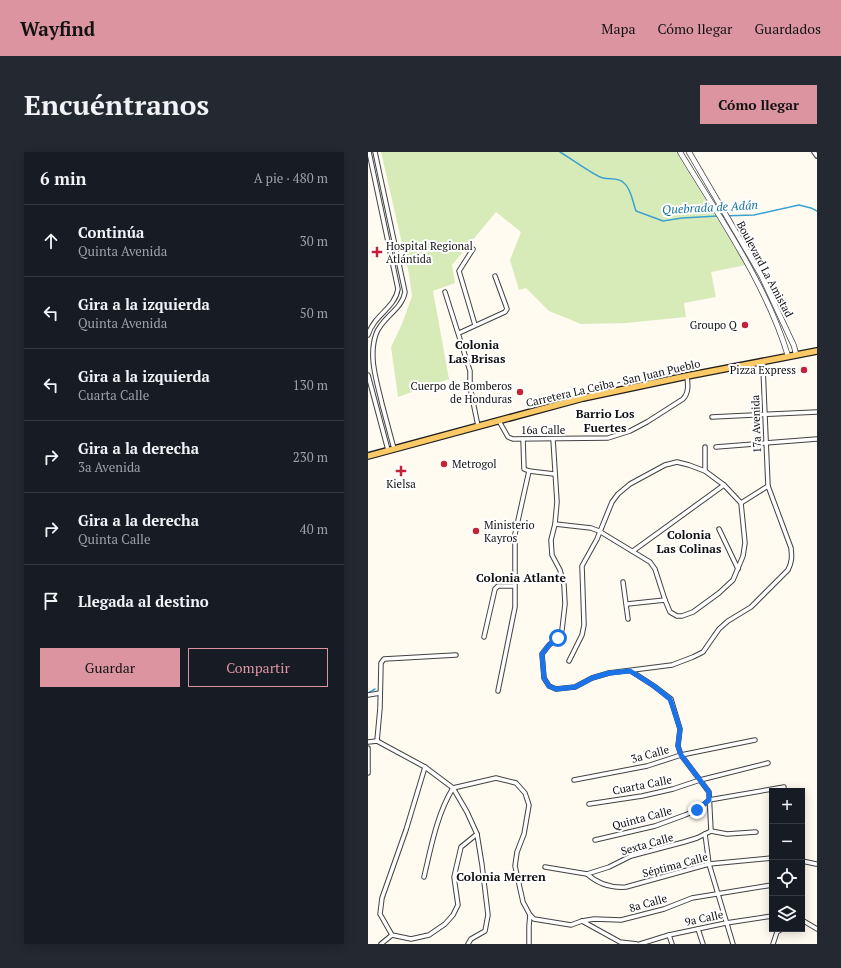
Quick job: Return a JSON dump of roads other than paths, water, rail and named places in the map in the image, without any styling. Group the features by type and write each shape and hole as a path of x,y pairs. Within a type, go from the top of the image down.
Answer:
{"main road":[{"name":"Carretera La Ceiba - San Juan Pueblo","path":"368,456 583,398 761,361 817,351"}],"street":[{"path":"368,335 378,316 394,302 398,289 369,152"},
{"path":"375,152 405,292 401,304 379,326 375,335 372,352 373,368 391,450"},
{"name":"Boulevard La Amistad","path":"680,152 722,220 755,278 777,326 788,356"},
{"name":"Boulevard La Amistad","path":"689,152 761,275 794,346 796,354"},
{"path":"814,152 817,156"},
{"path":"473,249 459,271 475,325"},
{"path":"459,333 505,312 506,309 495,276"},
{"path":"446,292 470,371 470,387 478,426"},
{"name":"17a Avenida","path":"630,671 672,665 703,652 719,629 728,621 751,607 788,570 791,564 791,548 768,486 763,368 761,361"},
{"path":"368,375 391,450"},
{"name":"16a Calle","path":"499,421 508,437 513,439 608,438 630,431 648,422 686,396 688,388 687,376"},
{"path":"712,417 817,412"},
{"path":"524,439 523,467 525,470 554,474"},
{"path":"554,439 554,474 557,487 557,502 552,540 552,555 560,570 564,585 565,604 562,630 558,638 549,645 542,654 544,678 549,686 556,689 571,688 592,678 609,673 630,671 654,686 670,699 680,729 678,746 681,755 709,792 711,831 727,834 756,832"},
{"path":"716,447 817,440"},
{"path":"705,447 705,471"},
{"path":"555,524 591,528 599,531 650,562 656,569 670,612 677,616 682,616 693,612 719,593 733,580 743,556 745,543 741,503 724,485 705,471 676,462 665,465 647,474 630,484 618,494 612,502 599,531 597,539 582,566 584,625 582,635 570,661"},
{"path":"498,691 514,607 515,534 529,471"},
{"path":"633,551 724,485"},
{"path":"741,503 768,486"},
{"path":"719,529 738,569"},
{"path":"623,582 628,619"},
{"path":"484,637 495,589 498,586 514,586"},
{"path":"627,604 665,600"},
{"path":"377,741 381,663 384,659 456,655"},
{"path":"368,695 380,693"},
{"name":"3a Calle","path":"574,780 647,766 681,755 755,740"},
{"path":"368,742 377,741 425,766 453,788 467,812 477,834 488,914 485,931 471,939 468,944"},
{"path":"368,748 368,773"},
{"name":"Cuarta Calle","path":"589,804 667,791 700,780 768,763"},
{"path":"425,766 406,830 382,898 380,914 392,935 411,939 429,935 445,924 453,915 458,905 454,877 462,847 477,834"},
{"path":"424,877 441,814 447,798 453,788 496,778 516,783 525,793 529,805 524,834 517,852 515,866 523,902 530,915 528,926 529,944"},
{"name":"Quinta Calle","path":"595,840 655,826 691,812 709,800 784,787"},
{"name":"Sexta Calle","path":"545,867 587,874 608,867 631,856 684,842 711,831"},
{"path":"704,834 709,864 733,944"},
{"name":"Séptima Calle","path":"587,874 602,884 618,888 709,864 769,859"},
{"path":"805,862 816,864"},
{"name":"8a Calle","path":"530,915 534,918 567,925 594,919 621,920 664,909 692,898 769,885"},
{"name":"9a Calle","path":"642,944 669,935 726,923 769,916"},
{"path":"582,921 620,943 637,944"},
{"path":"805,922 817,929"},
{"path":"698,929 703,944"},
{"path":"773,944 777,932"},
{"path":"381,944 392,935"},
{"path":"669,935 672,944"}],"waterway":[{"name":"Quebrada de Adán","path":"560,152 600,177 622,181 632,196 636,211 663,221 682,218 718,216"},
{"name":"Quebrada de Adán","path":"722,216 754,215 799,205 817,211"},
{"path":"368,693 375,689"}],"place":[{"name":"Hospital Regional Atlántida","path":"377,252"},
{"name":"Groupo Q","path":"745,325"},
{"name":"Pizza Express","path":"804,370"},
{"name":"Cuerpo de Bomberos de Honduras","path":"520,392"},
{"name":"Metrogol","path":"444,464"},
{"name":"Kielsa","path":"401,471"},
{"name":"Ministerio Kayros","path":"476,531"}],"district":[{"name":"Colonia Las Brisas","path":"477,351"},
{"name":"Barrio Los Fuertes","path":"605,420"},
{"name":"Colonia Las Colinas","path":"689,541"},
{"name":"Colonia Atlante","path":"521,577"},
{"name":"Colonia Merren","path":"501,876"}]}
